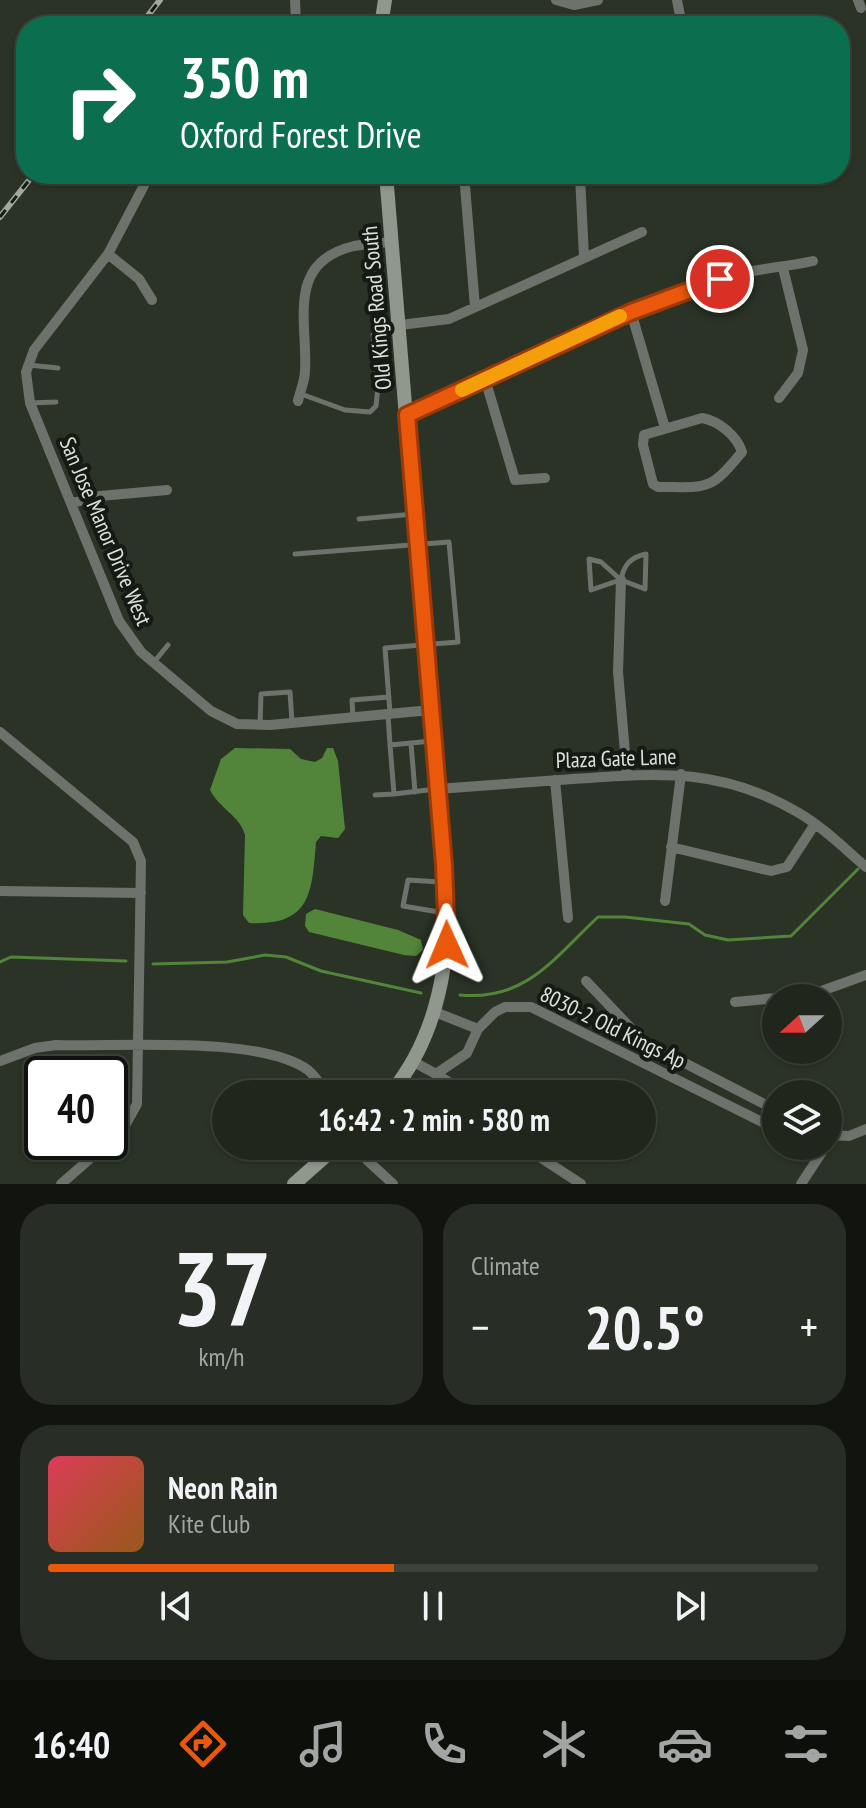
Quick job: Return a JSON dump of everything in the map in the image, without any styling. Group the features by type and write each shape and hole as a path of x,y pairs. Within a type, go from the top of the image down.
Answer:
{"street":[{"path":"556,0 574,5 598,0"},
{"path":"29,400 28,365 34,350 108,254 145,184"},
{"name":"Old Kings Road South","path":"387,184 447,913 446,962 435,1012 399,1080"},
{"path":"465,184 475,307"},
{"path":"580,184 584,257"},
{"path":"400,325 449,319 642,232"},
{"path":"299,397 306,373 301,312 309,281 319,267 344,250 392,242"},
{"path":"108,254 139,279 152,300"},
{"path":"407,415 631,312 737,274 813,261"},
{"path":"779,398 798,373 803,350 783,268"},
{"path":"631,312 665,428"},
{"path":"485,379 515,480 545,478"},
{"name":"San Jose Manor Drive West","path":"29,400 119,621 141,652 218,715 237,724 260,725 431,710"},
{"path":"702,418 717,423 739,442 742,452 717,482 707,487 658,487 653,484 643,445 644,435 665,428 702,418"},
{"path":"72,503 100,496 167,490"},
{"path":"621,580 618,672 627,775"},
{"path":"0,732 133,842 141,861 137,1104 128,1120"},
{"path":"665,901 681,774"},
{"name":"Plaza Gate Lane","path":"438,789 627,775 681,774 726,782 791,809 815,824 866,867"},
{"path":"555,780 568,918"},
{"path":"671,847 771,871 780,870 787,867 815,824"},
{"path":"0,891 141,893"},
{"path":"841,984 866,975"},
{"path":"586,981 644,1042 762,1103"},
{"path":"735,1002 762,1000"},
{"name":"8030-2 Old Kings Ap","path":"436,1074 467,1053 486,1019 505,1007 531,1007 762,1122"},
{"path":"435,1012 478,1029"},
{"path":"0,1061 56,1045 263,1051 309,1071 316,1080"},
{"path":"412,1061 446,1080"},
{"path":"842,1136 866,1129"},
{"path":"61,1184 88,1160"},
{"path":"294,1184 321,1160"},
{"path":"367,1160 393,1184"},
{"path":"544,1160 581,1184"},
{"path":"801,1184 817,1160"}],"lane":[{"path":"299,397 345,410 370,412 376,406 378,386 373,335"},
{"path":"28,365 58,368"},
{"path":"29,400 56,402"},
{"path":"359,519 415,514"},
{"path":"295,554 449,542 458,642 385,648 394,794"},
{"path":"621,580 591,590 589,559 601,562 621,580 645,589 646,554 635,556 624,567 621,580"},
{"path":"153,663 168,645"},
{"path":"260,725 261,694 290,692 292,723"},
{"path":"353,718 352,700 389,697"},
{"path":"390,745 433,741"},
{"path":"411,743 415,792"},
{"path":"375,795 438,789"},
{"path":"445,881 408,880 403,906 447,913"}],"shaded area":[{"path":"235,748 290,749 301,759 315,762 322,758 327,748 333,748 338,761 345,829 338,838 321,836 316,842 309,891 304,903 285,919 249,923 243,915 245,835 239,822 210,790 221,759"},
{"path":"315,909 398,930 421,940 423,950 416,956 404,955 309,932 305,926 306,914"}],"waterway":[{"path":"460,995 483,995 521,984 552,962 598,917 689,924 705,935 728,940 791,936 858,869"},
{"path":"153,964 227,962 265,955 286,957 321,971 421,993"},
{"path":"0,962 11,957 126,961"}],"railway":[{"path":"148,16 160,0"},
{"path":"0,217 26,184"}],"slow traffic":[{"path":"462,390 620,316"}],"route":[{"path":"447,945 444,865 407,415 631,312 720,279"}]}
